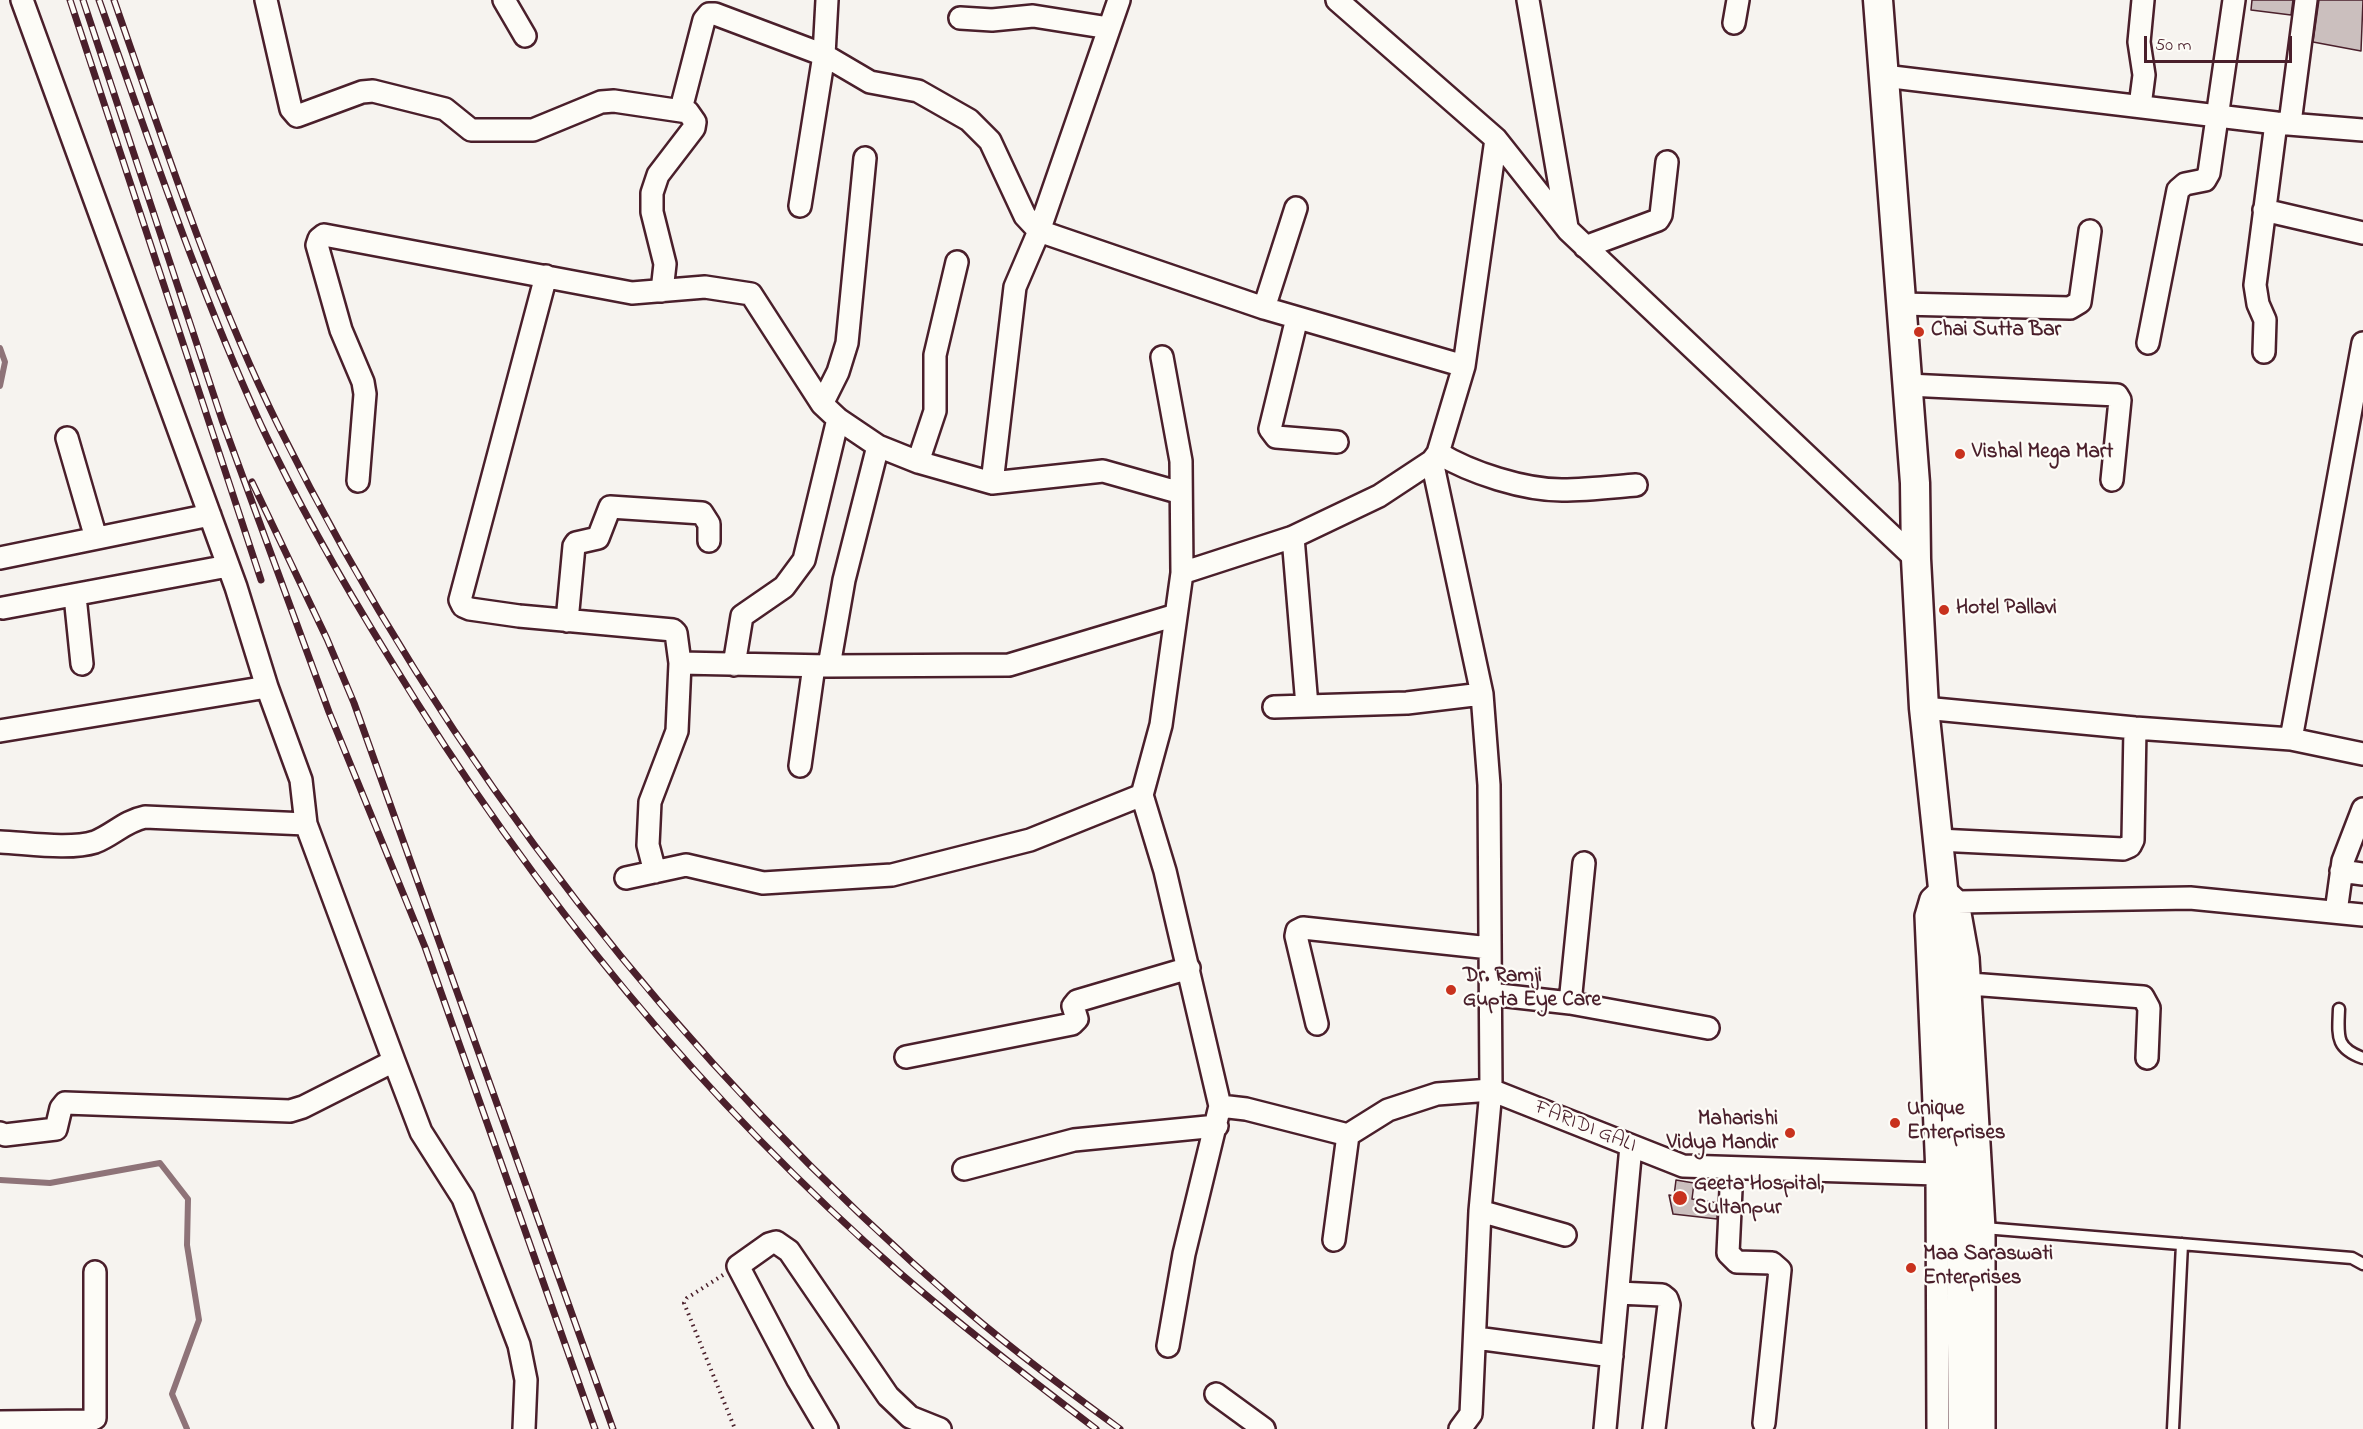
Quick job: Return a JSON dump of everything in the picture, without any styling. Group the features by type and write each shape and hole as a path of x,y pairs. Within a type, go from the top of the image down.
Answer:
{"street":[{"path":"22,0 228,566 267,687 301,780 306,824 421,1132 463,1198 519,1345 526,1380 524,1429"},
{"path":"266,0 291,109 297,116 362,92 373,92 445,109 471,130 533,130 601,102 681,109 693,116 694,128 658,175 650,203 664,255 662,291"},
{"path":"504,0 525,36"},
{"path":"800,206 824,55 827,0"},
{"path":"992,483 1015,287 1039,231 1119,0"},
{"path":"1337,0 1496,139 1568,230 1916,559"},
{"path":"1528,0 1568,230"},
{"path":"1734,23 1738,0"},
{"path":"1878,0 1915,483 1916,559 1924,708 1938,840 1948,902 1970,984 1984,1228 1984,1429"},
{"path":"2140,106 2144,75 2139,42 2143,0"},
{"path":"2148,343 2178,190 2180,186 2201,182 2208,178 2234,0"},
{"path":"2264,352 2265,320 2258,304 2256,285 2264,210 2306,0"},
{"path":"681,109 704,20 711,7 824,55 870,82 918,92 982,131 996,150 1025,216 1039,231 1264,308 1464,366"},
{"path":"960,18 992,20 1033,15 1110,28"},
{"path":"1884,76 2283,123 2363,130"},
{"path":"1460,1429 1471,1414 1480,1211 1491,1090 1489,785 1482,694 1435,457 1464,366 1496,139"},
{"path":"822,404 838,372 847,343 865,158"},
{"path":"1585,246 1658,220 1661,215 1667,162"},
{"path":"1264,308 1296,208"},
{"path":"2264,210 2363,233"},
{"path":"1901,304 2070,308 2076,306 2080,302 2090,231"},
{"path":"358,481 365,406 363,382 342,330 317,245 324,235 632,293 705,287 751,294 822,404 838,419 878,446 918,462 992,483 1103,471 1181,493"},
{"path":"918,462 935,411 935,356 957,262"},
{"path":"546,276 460,600 463,606 470,609 567,621 673,630 678,639 680,663 677,731 650,802 648,845 655,872"},
{"path":"1297,318 1270,429 1276,436 1337,442"},
{"path":"2290,739 2363,343"},
{"path":"1162,357 1181,461 1182,573 1161,725 1142,795 1165,871 1189,968 1219,1116 1184,1254 1168,1346"},
{"path":"1908,385 2117,395 2120,400 2112,480"},
{"path":"734,665 741,616 784,587 804,560 838,419"},
{"path":"67,438 96,538"},
{"path":"800,766 821,666 878,446"},
{"path":"1435,457 1483,475 1543,488 1561,490 1636,485"},
{"path":"1182,573 1293,537 1379,496 1435,457"},
{"path":"567,621 574,546 576,543 594,540 601,535 610,507 702,513 709,524 709,541"},
{"path":"0,558 210,515"},
{"path":"1293,537 1308,706"},
{"path":"3,608 228,566"},
{"path":"75,596 82,664"},
{"path":"680,663 821,666 1010,665 1176,615"},
{"path":"0,731 267,687"},
{"path":"1274,707 1407,703 1482,694"},
{"path":"1924,708 2135,728 2290,739 2363,754"},
{"path":"1938,840 2123,849 2130,846 2135,728"},
{"path":"626,878 686,865 763,883 892,875 1030,840 1142,795"},
{"path":"2336,912 2341,871 2363,809"},
{"path":"0,842 82,844 104,838 133,819 145,817 306,824"},
{"path":"1570,1004 1584,863"},
{"path":"2341,871 2363,874"},
{"path":"1938,1429 1937,1174 1926,916 1931,899 1948,902 2190,898 2363,915"},
{"path":"1948,902 1960,1168 1963,1429"},
{"path":"1317,1024 1296,936 1297,931 1302,928 1490,948"},
{"path":"906,1057 1072,1024 1077,1019 1073,1006 1077,1001 1189,968"},
{"path":"1970,984 2143,997 2149,1008 2147,1058"},
{"path":"1490,994 1570,1004 1708,1028"},
{"path":"0,1133 5,1135 56,1129 61,1108 65,1103 290,1111 303,1107 394,1061"},
{"name":"FARIDI GALI","path":"1348,1135 1388,1110 1437,1094 1491,1090 1683,1166 1937,1174"},
{"path":"964,1169 1074,1140 1219,1116 1246,1109 1348,1135 1334,1240"},
{"path":"1605,1429 1631,1146"},
{"path":"1732,1167 1728,1253 1737,1262 1773,1263 1780,1270 1764,1423"},
{"path":"1480,1211 1565,1235"},
{"path":"827,1429 798,1380 738,1266 769,1244 776,1242 783,1245 888,1396 910,1417 940,1429"},
{"path":"0,1422 94,1418 96,1272"},
{"path":"1618,1293 1662,1295 1667,1299 1669,1305 1654,1429"},
{"path":"1476,1338 1612,1356"},
{"path":"1216,1394 1264,1429"}],"lane":[{"path":"2339,1009 2338,1035 2341,1044 2349,1053 2363,1058"},
{"path":"1984,1228 2352,1258 2363,1264"},
{"path":"2173,1429 2182,1244"}],"path":[{"path":"735,1429 684,1303 687,1298 738,1266"}],"building":[{"path":"2252,0 2293,0 2291,15 2251,10"},
{"path":"2319,0 2363,0 2361,51 2313,42"},
{"path":"1676,1180 1694,1183 1692,1199 1718,1203 1717,1219 1673,1214 1669,1195 1674,1196"}],"waterway":[{"path":"0,348 5,362 0,386"},
{"path":"0,1180 50,1183 160,1163 188,1199 187,1245 199,1320 172,1394 187,1429"}],"railway":[{"path":"70,0 261,580"},
{"path":"83,0 222,420 329,712 425,947 595,1429"},
{"path":"99,0 196,268 261,425 322,544 373,630 444,744 500,827 622,986 687,1062 755,1135 901,1274 997,1353 1096,1429"},
{"path":"114,0 210,268 278,425 344,550 416,671 493,788 577,901 666,1010 760,1114 860,1214 965,1309 1120,1429"},
{"path":"252,482 327,639 354,703 613,1429"}],"place":[{"name":"Chai Sutta Bar","path":"1919,332"},
{"name":"Vishal Mega Mart","path":"1960,454"},
{"name":"Hotel Pallavi","path":"1944,610"},
{"name":"Dr. Ramji Gupta Eye Care","path":"1451,990"},
{"name":"Unique Enterprises","path":"1895,1123"},
{"name":"Maharishi Vidya Mandir","path":"1790,1133"},
{"name":"Geeta Hospital, Sultanpur","path":"1680,1198"},
{"name":"Maa Saraswati Enterprises","path":"1911,1268"}]}
